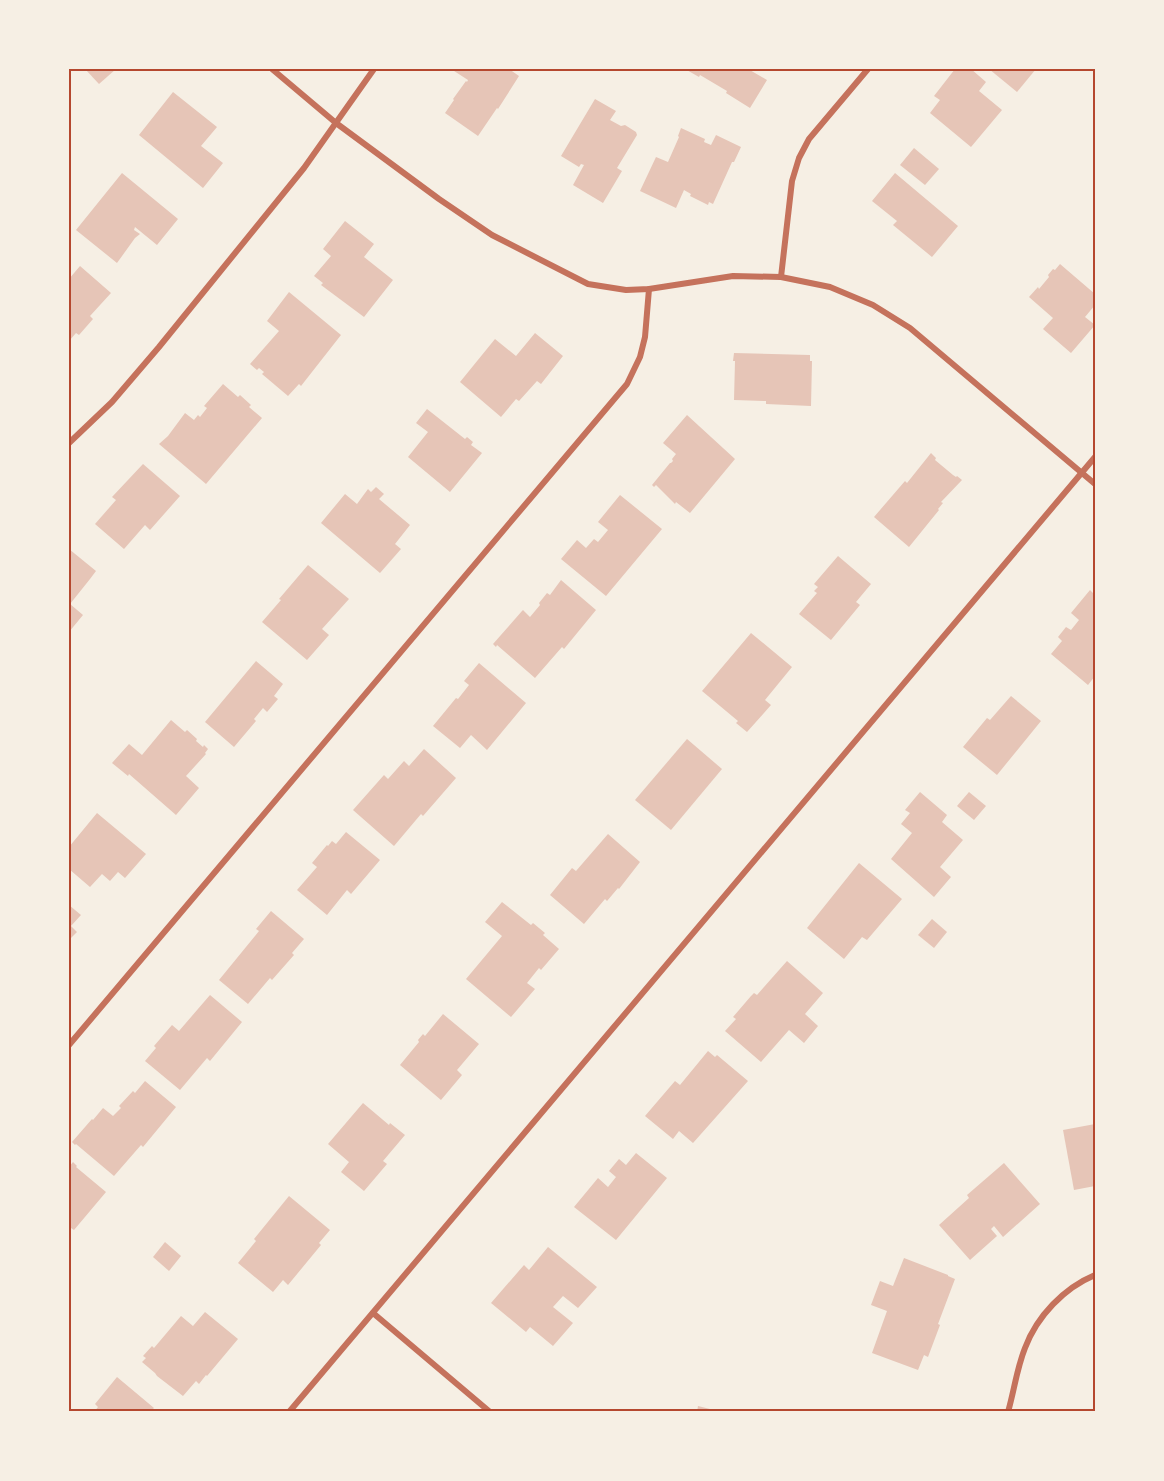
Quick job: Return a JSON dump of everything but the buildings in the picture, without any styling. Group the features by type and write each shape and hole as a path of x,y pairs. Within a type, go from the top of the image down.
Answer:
{"street":[{"path":"272,69 336,123 439,200 492,235 588,284 626,290 649,289 733,276 781,277 830,287 873,304 910,328 1095,484"},
{"path":"69,443 112,402 159,347 304,168 374,69"},
{"path":"781,277 792,181 799,159 809,139 868,69"},
{"path":"69,1046 627,384 640,357 645,337 649,289"},
{"path":"289,1412 1095,457"},
{"path":"1008,1412 1025,1347 1040,1319 1058,1298 1085,1279 1095,1275"},
{"path":"373,1313 490,1412"}]}
